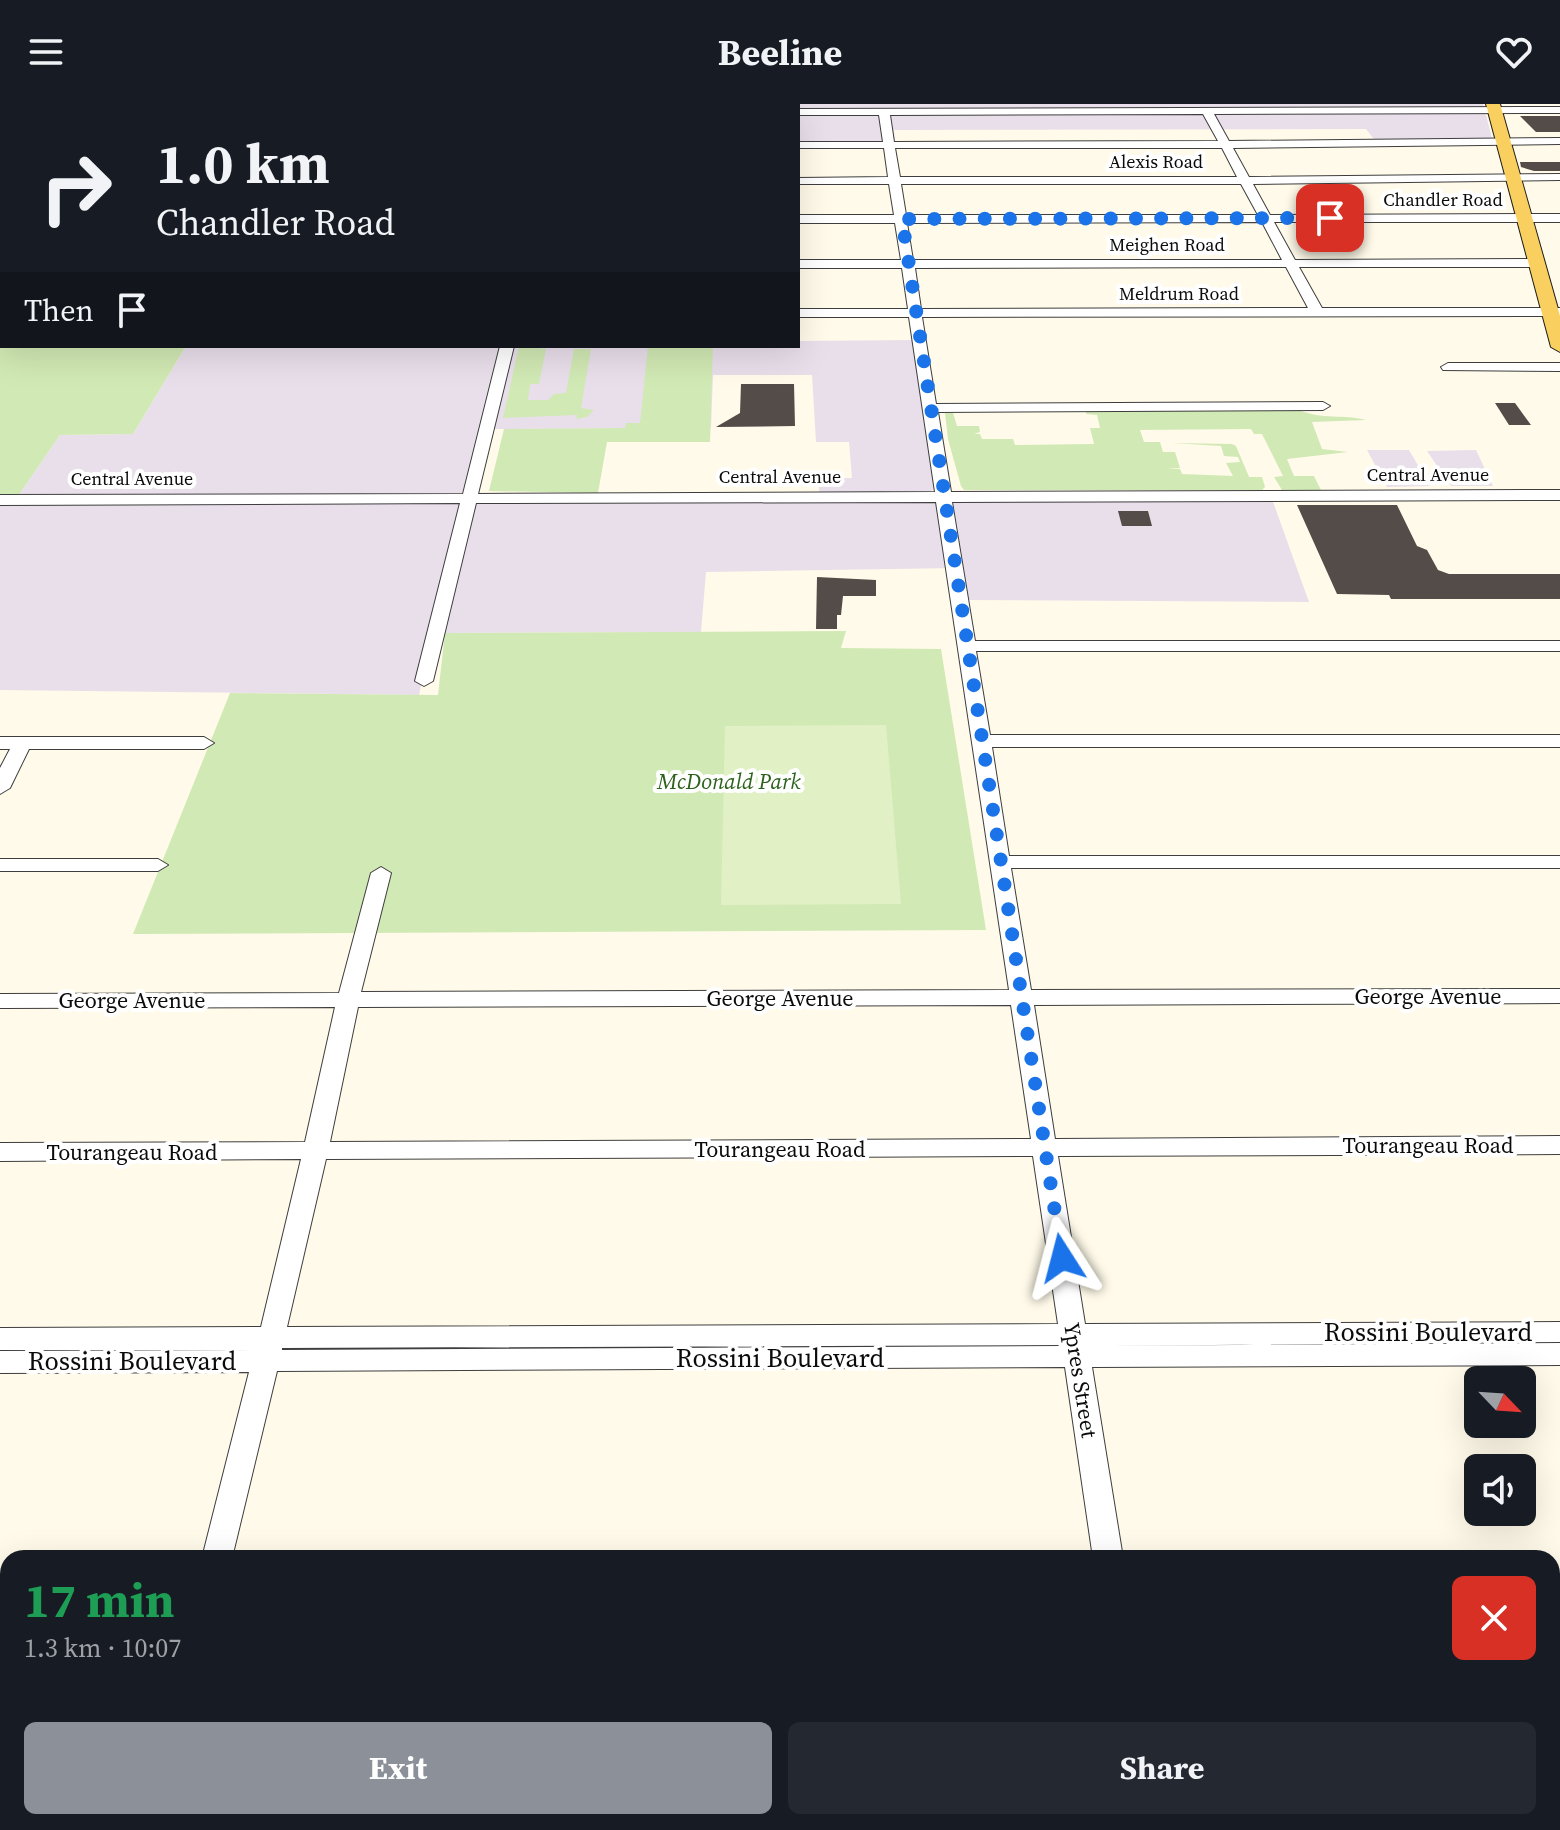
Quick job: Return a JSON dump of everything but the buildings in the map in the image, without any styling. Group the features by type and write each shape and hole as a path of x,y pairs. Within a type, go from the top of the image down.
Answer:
{"main road":[{"path":"1493,107 1536,263 1555,312 1560,347"}],"street":[{"path":"800,112 1493,107 1560,110"},
{"path":"1207,111 1317,312"},
{"name":"Ypres Street","path":"884,112 1107,1550"},
{"path":"800,145 1560,141"},
{"name":"Alexis Road","path":"800,181 1560,177"},
{"name":"Chandler Road","path":"800,219 1560,218"},
{"name":"Meighen Road","path":"800,264 1536,263"},
{"name":"Meldrum Road","path":"800,313 1555,312"},
{"path":"424,681 506,348"},
{"path":"1448,367 1560,367"},
{"path":"931,408 1323,406"},
{"name":"Central Avenue","path":"0,500 1560,495"},
{"path":"967,646 1560,646"},
{"path":"981,741 1560,741"},
{"path":"0,743 204,743"},
{"path":"0,788 22,743"},
{"path":"1000,862 1560,862"},
{"path":"0,865 158,865"},
{"path":"219,1550 316,1151 348,1000 381,873"},
{"name":"George Avenue","path":"0,1001 1560,996"},
{"name":"Tourangeau Road","path":"0,1152 1560,1145"},
{"name":"Rossini Boulevard","path":"0,1339 268,1349 1076,1345 1560,1332"},
{"name":"Rossini Boulevard","path":"1076,1345 1560,1354"},
{"name":"Rossini Boulevard","path":"0,1362 268,1349"}],"shaded area":[{"path":"800,104 1483,104 1493,142 1376,142 1366,129 894,130 895,142 800,142"},
{"path":"914,340 936,488 929,492 820,494 817,479 852,478 849,442 816,442 812,375 713,375 711,428 493,429 512,348 800,348 800,341"},
{"path":"185,348 503,348 462,493 18,496 60,435 133,434"},
{"path":"1367,450 1409,450 1430,486 1387,487"},
{"path":"1476,450 1493,486 1451,486 1427,451"},
{"path":"1272,499 1309,602 966,600 959,568 706,572 701,632 445,633 475,503"},
{"path":"0,503 461,503 419,695 0,690"}],"green space":[{"path":"0,348 185,348 133,434 60,435 18,496 0,496"},
{"path":"519,348 546,349 539,384 530,384 528,400 548,400 554,394 566,393 574,349 591,349 581,408 594,410 587,417 503,418"},
{"path":"648,348 713,348 710,442 607,442 598,493 489,491 504,429 625,428 626,423 640,423"},
{"path":"1086,410 1299,410 1316,415 1366,420 1312,422 1322,449 1348,452 1287,459 1294,476 1314,476 1321,490 1282,490 1274,477 1283,476 1262,434 1254,434 1251,429 1140,430 1144,442 1160,442 1163,452 1175,452 1180,468 1166,468 1180,469 1182,474 1233,476 1226,463 1240,462 1238,457 1224,456 1221,446 1172,443 1232,444 1236,446 1249,477 1262,477 1265,487 1262,490 964,490 961,486 948,439 945,413 953,413 957,426 979,426 980,432 974,434 980,434 982,439 1013,439 1015,445 1094,444 1090,428 1100,428 1097,415 1086,414"},
{"name":"McDonald Park","path":"846,631 841,648 941,649 986,930 133,934 230,693 438,695 445,633"},
{"path":"886,725 901,904 721,905 725,726"}],"route":[{"path":"1062,1258 902,219 1330,218"}]}
